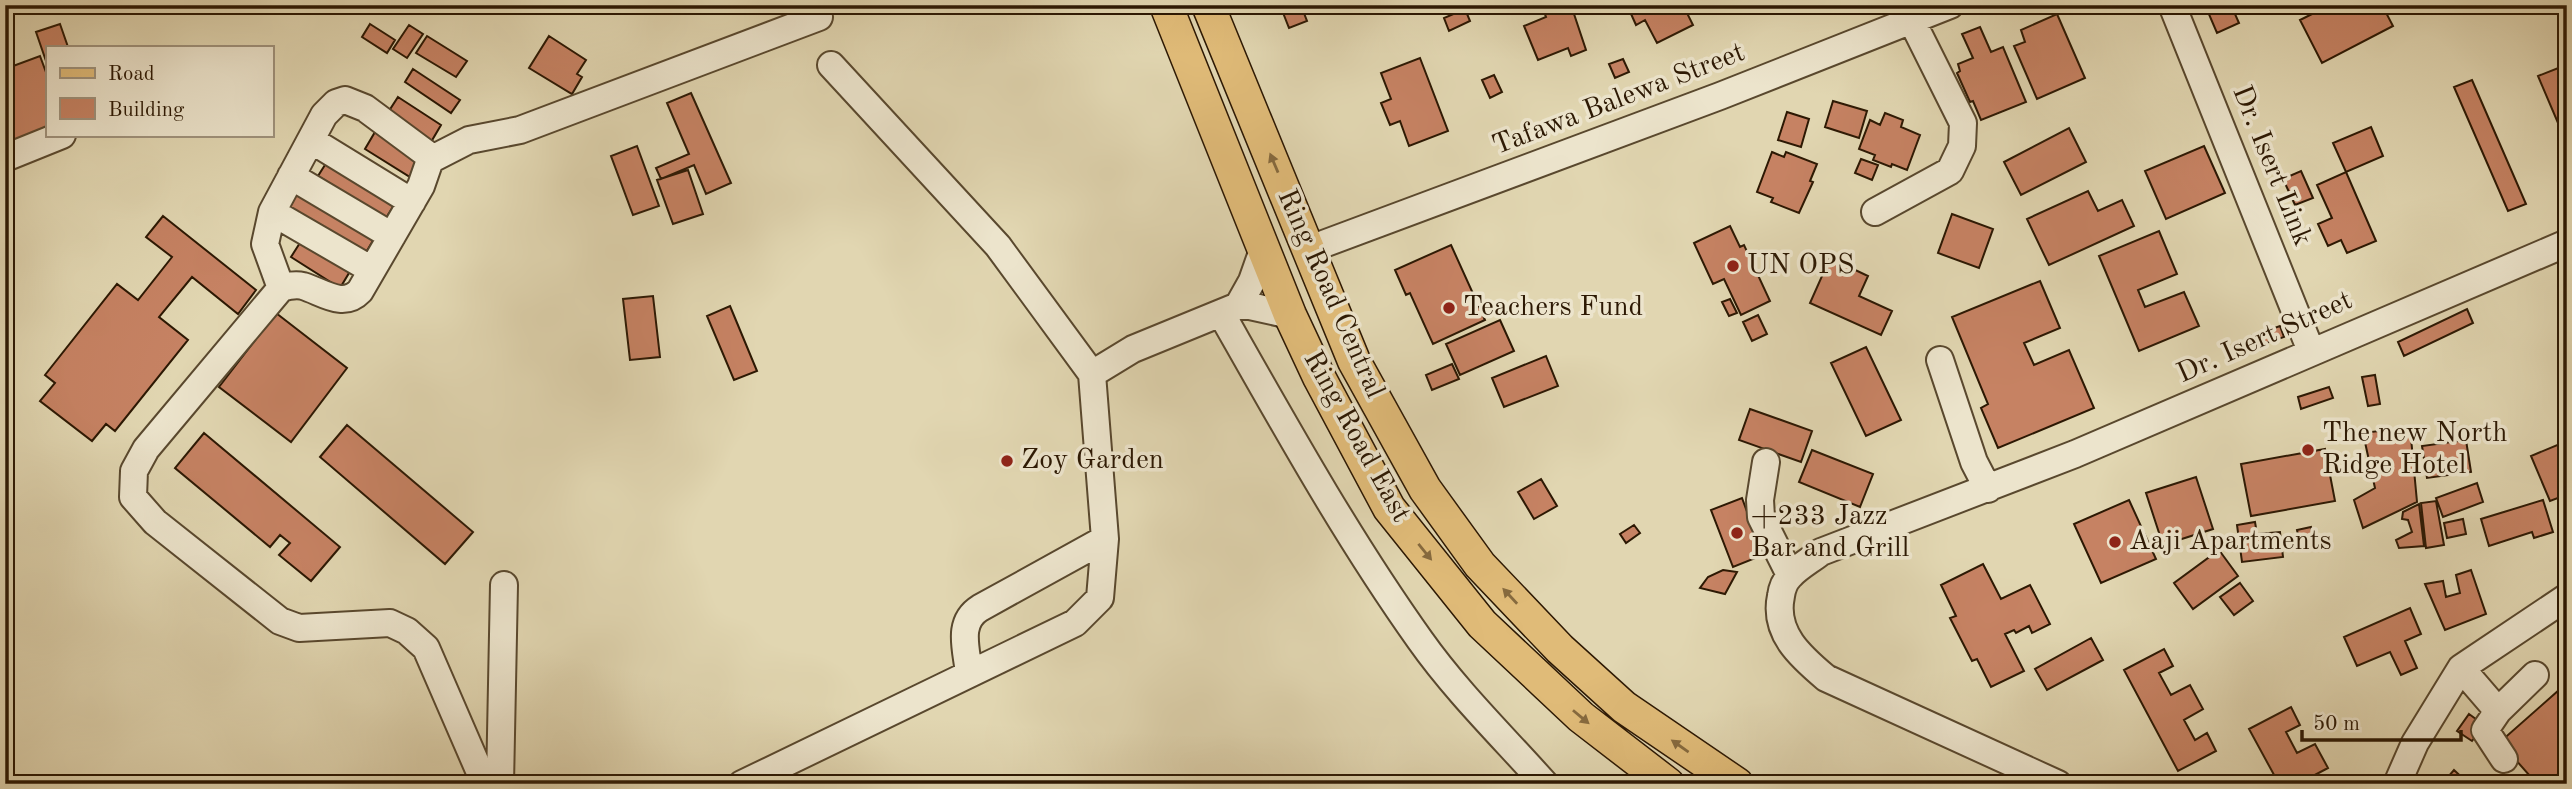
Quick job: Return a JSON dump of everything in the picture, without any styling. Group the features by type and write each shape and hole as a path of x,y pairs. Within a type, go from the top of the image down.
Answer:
{"main road":[{"name":"Ring Road East","path":"1166,5 1290,315 1390,508 1482,624 1581,717 1668,784"},
{"name":"Ring Road Central","path":"1208,5 1354,361 1425,489 1480,565 1560,649 1624,707 1737,784"},
{"path":"1201,93 1238,77"}],"street":[{"name":"Tafawa Balewa Street","path":"1310,249 1720,96 1950,5"},
{"name":"Dr. Isert Link","path":"2172,5 2311,351"},
{"path":"485,784 425,648 407,631 390,623 299,628 280,621 155,522 133,497 134,471 146,449 281,288 295,285 341,300 353,298 412,202 430,160 469,140 520,130 819,17"},
{"path":"1875,212 1950,171 1962,146 1963,123 1912,21"},
{"path":"742,784 1075,623 1100,598 1105,539 1093,374 998,247 831,65"},
{"path":"281,288 265,243 272,212 324,115 336,103 345,100 365,108 427,154 430,160"},
{"path":"5,158 60,136"},
{"path":"311,140 412,202"},
{"path":"291,177 392,236"},
{"path":"272,212 372,270"},
{"name":"Dr. Isert Street","path":"1790,575 1821,552 1988,489 2567,243"},
{"path":"1229,310 1252,281 1264,247"},
{"path":"1093,374 1133,349 1229,310 1250,306 1290,315"},
{"path":"1229,310 1325,495 1421,641 1459,688 1541,779"},
{"path":"1940,360 1974,462 1988,489"},
{"path":"1766,462 1760,500 1761,517 1790,575 1783,584 1779,606 1782,629 1798,655 1826,678 2058,784"},
{"path":"969,674 964,628 968,617 1105,539"},
{"path":"500,784 503,585"},
{"path":"2397,784 2415,743 2461,668 2567,597"},
{"path":"2461,668 2498,711"},
{"path":"2504,760 2485,730 2498,711 2535,675"}],"building":[{"path":"1280,5 1309,5 1302,8 1307,21 1289,28"},
{"path":"1530,5 1571,5 1586,50 1571,56 1568,48 1538,60 1524,26 1546,17 1542,7 1532,11"},
{"path":"1627,5 1683,5 1693,25 1657,43 1645,20 1636,25"},
{"path":"2205,5 2231,5 2239,23 2217,33"},
{"path":"2330,5 2382,5 2393,26 2322,63 2300,20"},
{"path":"1465,9 1470,21 1449,31 1444,18"},
{"path":"2057,14 2085,78 2037,99 2014,46 2025,42 2021,30"},
{"path":"60,24 68,46 46,46 46,61 36,32"},
{"path":"370,24 395,40 387,53 362,37"},
{"path":"409,25 423,34 407,58 393,49"},
{"path":"1980,27 1991,52 2003,47 2026,102 1981,120 1957,73 1960,71 1958,64 1973,58 1962,34"},
{"path":"427,36 467,61 456,77 416,53"},
{"path":"549,36 586,60 577,74 582,77 572,94 529,68"},
{"path":"40,56 46,72 46,129 5,146 5,69"},
{"path":"1420,58 1448,131 1409,146 1400,121 1390,125 1381,103 1391,99 1381,73"},
{"path":"1623,59 1629,72 1615,78 1609,64"},
{"path":"2567,66 2567,144 2538,76"},
{"path":"413,69 460,100 451,113 405,82"},
{"path":"1494,75 1502,92 1490,98 1482,80"},
{"path":"2472,80 2526,204 2508,211 2454,87"},
{"path":"691,93 731,183 706,194 694,165 661,179 656,168 689,154 667,103"},
{"path":"398,97 441,125 431,142 387,114"},
{"path":"1833,101 1867,111 1859,138 1825,127"},
{"path":"1787,112 1809,119 1801,147 1778,140"},
{"path":"1885,113 1903,120 1901,127 1920,135 1907,170 1873,160 1875,155 1859,149 1870,120 1880,125"},
{"path":"2371,127 2383,156 2346,172 2333,143"},
{"path":"2069,128 2086,162 2021,195 2004,162"},
{"path":"375,132 420,161 410,177 365,149"},
{"path":"637,146 659,206 633,215 611,156"},
{"path":"2204,146 2225,193 2166,219 2145,171"},
{"path":"1772,152 1784,157 1786,152 1817,164 1810,181 1813,182 1799,213 1771,202 1773,198 1757,192"},
{"path":"330,157 398,199 386,218 318,176"},
{"path":"1861,159 1878,165 1872,180 1855,173"},
{"path":"688,170 703,214 673,224 657,180"},
{"path":"2301,171 2313,198 2295,205 2283,179"},
{"path":"2346,172 2376,241 2347,253 2341,240 2328,246 2318,224 2332,218 2317,185"},
{"path":"299,187 377,234 365,254 288,207"},
{"path":"2088,191 2098,211 2122,200 2134,226 2049,265 2027,219"},
{"path":"1952,214 1993,229 1979,268 1938,253"},
{"path":"163,216 256,290 238,314 192,277 159,317 188,340 115,431 106,424 92,441 40,401 55,383 45,375 117,284 138,300 172,257 146,237"},
{"path":"1730,226 1740,247 1744,245 1770,301 1741,315 1724,279 1713,284 1694,243"},
{"path":"2159,231 2177,274 2138,290 2145,307 2184,292 2199,326 2139,351 2099,256"},
{"path":"303,238 352,268 340,288 291,257"},
{"path":"1451,245 1485,320 1433,344 1410,293 1406,295 1395,270"},
{"path":"1830,258 1868,276 1859,296 1892,311 1881,335 1810,303"},
{"path":"2040,281 2060,328 2024,343 2034,365 2069,350 2094,408 1998,448 1981,408 1988,404 1952,317"},
{"path":"653,296 660,357 630,360 623,299"},
{"path":"1730,299 1737,313 1729,316 1722,302"},
{"path":"730,306 757,371 734,380 707,316"},
{"path":"2467,309 2473,323 2404,356 2398,342"},
{"path":"276,313 347,368 291,442 219,387"},
{"path":"1758,315 1767,334 1752,341 1743,322"},
{"path":"1500,320 1514,351 1460,375 1446,344"},
{"path":"2280,326 2284,337 2255,347 2251,336"},
{"path":"1866,347 1901,420 1866,436 1831,363"},
{"path":"1546,356 1558,386 1504,407 1492,378"},
{"path":"1452,364 1459,379 1432,390 1426,375"},
{"path":"2375,375 2380,404 2368,406 2362,377"},
{"path":"2329,387 2333,398 2301,409 2298,397"},
{"path":"1750,409 1812,431 1801,462 1739,440"},
{"path":"347,425 473,532 445,564 320,457"},
{"path":"2410,427 2417,502 2363,528 2354,500 2375,488 2363,433"},
{"path":"204,433 340,547 311,581 279,555 290,543 280,535 270,547 175,468"},
{"path":"2466,440 2471,472 2427,478 2422,446"},
{"path":"2567,441 2567,478 2561,481 2566,495 2550,501 2531,456"},
{"path":"2325,449 2335,501 2251,516 2241,464"},
{"path":"1812,450 1873,474 1860,507 1799,482"},
{"path":"2196,477 2213,529 2163,545 2146,493"},
{"path":"1541,479 1557,506 1534,519 1518,492"},
{"path":"2477,483 2483,502 2443,517 2436,498"},
{"name":"+233 Jazz Bar and Grill","path":"1742,498 1763,555 1733,567 1711,510"},
{"name":"Aaji Apartments","path":"2129,500 2156,559 2101,583 2074,524"},
{"path":"2543,500 2553,532 2534,538 2532,532 2489,546 2481,519"},
{"path":"2436,501 2444,545 2426,548 2421,503"},
{"path":"2419,504 2424,546 2399,548 2396,540 2412,532 2408,520 2402,519 2403,512"},
{"path":"2463,519 2466,534 2447,538 2444,523"},
{"path":"2255,522 2257,534 2280,532 2283,557 2242,562 2237,525"},
{"path":"1634,525 1640,533 1626,543 1620,534"},
{"path":"2311,527 2314,541 2300,544 2297,530"},
{"path":"2219,550 2238,576 2193,609 2174,583"},
{"path":"1983,564 2001,599 2030,585 2050,624 2032,633 2029,626 2016,633 2014,630 2005,634 2024,671 1991,687 1977,659 1972,661 1950,618 1956,616 1941,585"},
{"path":"1723,570 1737,572 1725,594 1700,588 1708,577"},
{"path":"2471,570 2486,614 2445,630 2425,584 2443,581 2446,597 2460,593 2456,575"},
{"path":"2240,583 2253,601 2234,615 2220,597"},
{"path":"2410,608 2421,634 2405,641 2417,668 2401,675 2390,652 2357,666 2344,637"},
{"path":"2091,638 2103,660 2047,690 2035,669"},
{"path":"2164,649 2173,666 2159,673 2171,695 2190,685 2203,709 2184,720 2195,740 2207,733 2216,751 2178,771 2124,670"},
{"path":"2559,690 2567,699 2567,766 2547,784 2537,784 2500,742"},
{"path":"2291,707 2300,725 2286,732 2297,753 2315,744 2328,768 2311,777 2315,784 2279,784 2249,729"},
{"path":"2469,714 2484,725 2472,741 2457,731"},
{"path":"2454,770 2469,784 2442,784"}],"place":[{"name":"UN OPS","path":"1733,266"},
{"name":"Teachers Fund","path":"1449,308"},
{"name":"The new North Ridge Hotel","path":"2308,450"},
{"name":"Zoy Garden","path":"1007,461"},
{"name":"+233 Jazz Bar and Grill","path":"1737,533"},
{"name":"Aaji Apartments","path":"2115,542"}]}
